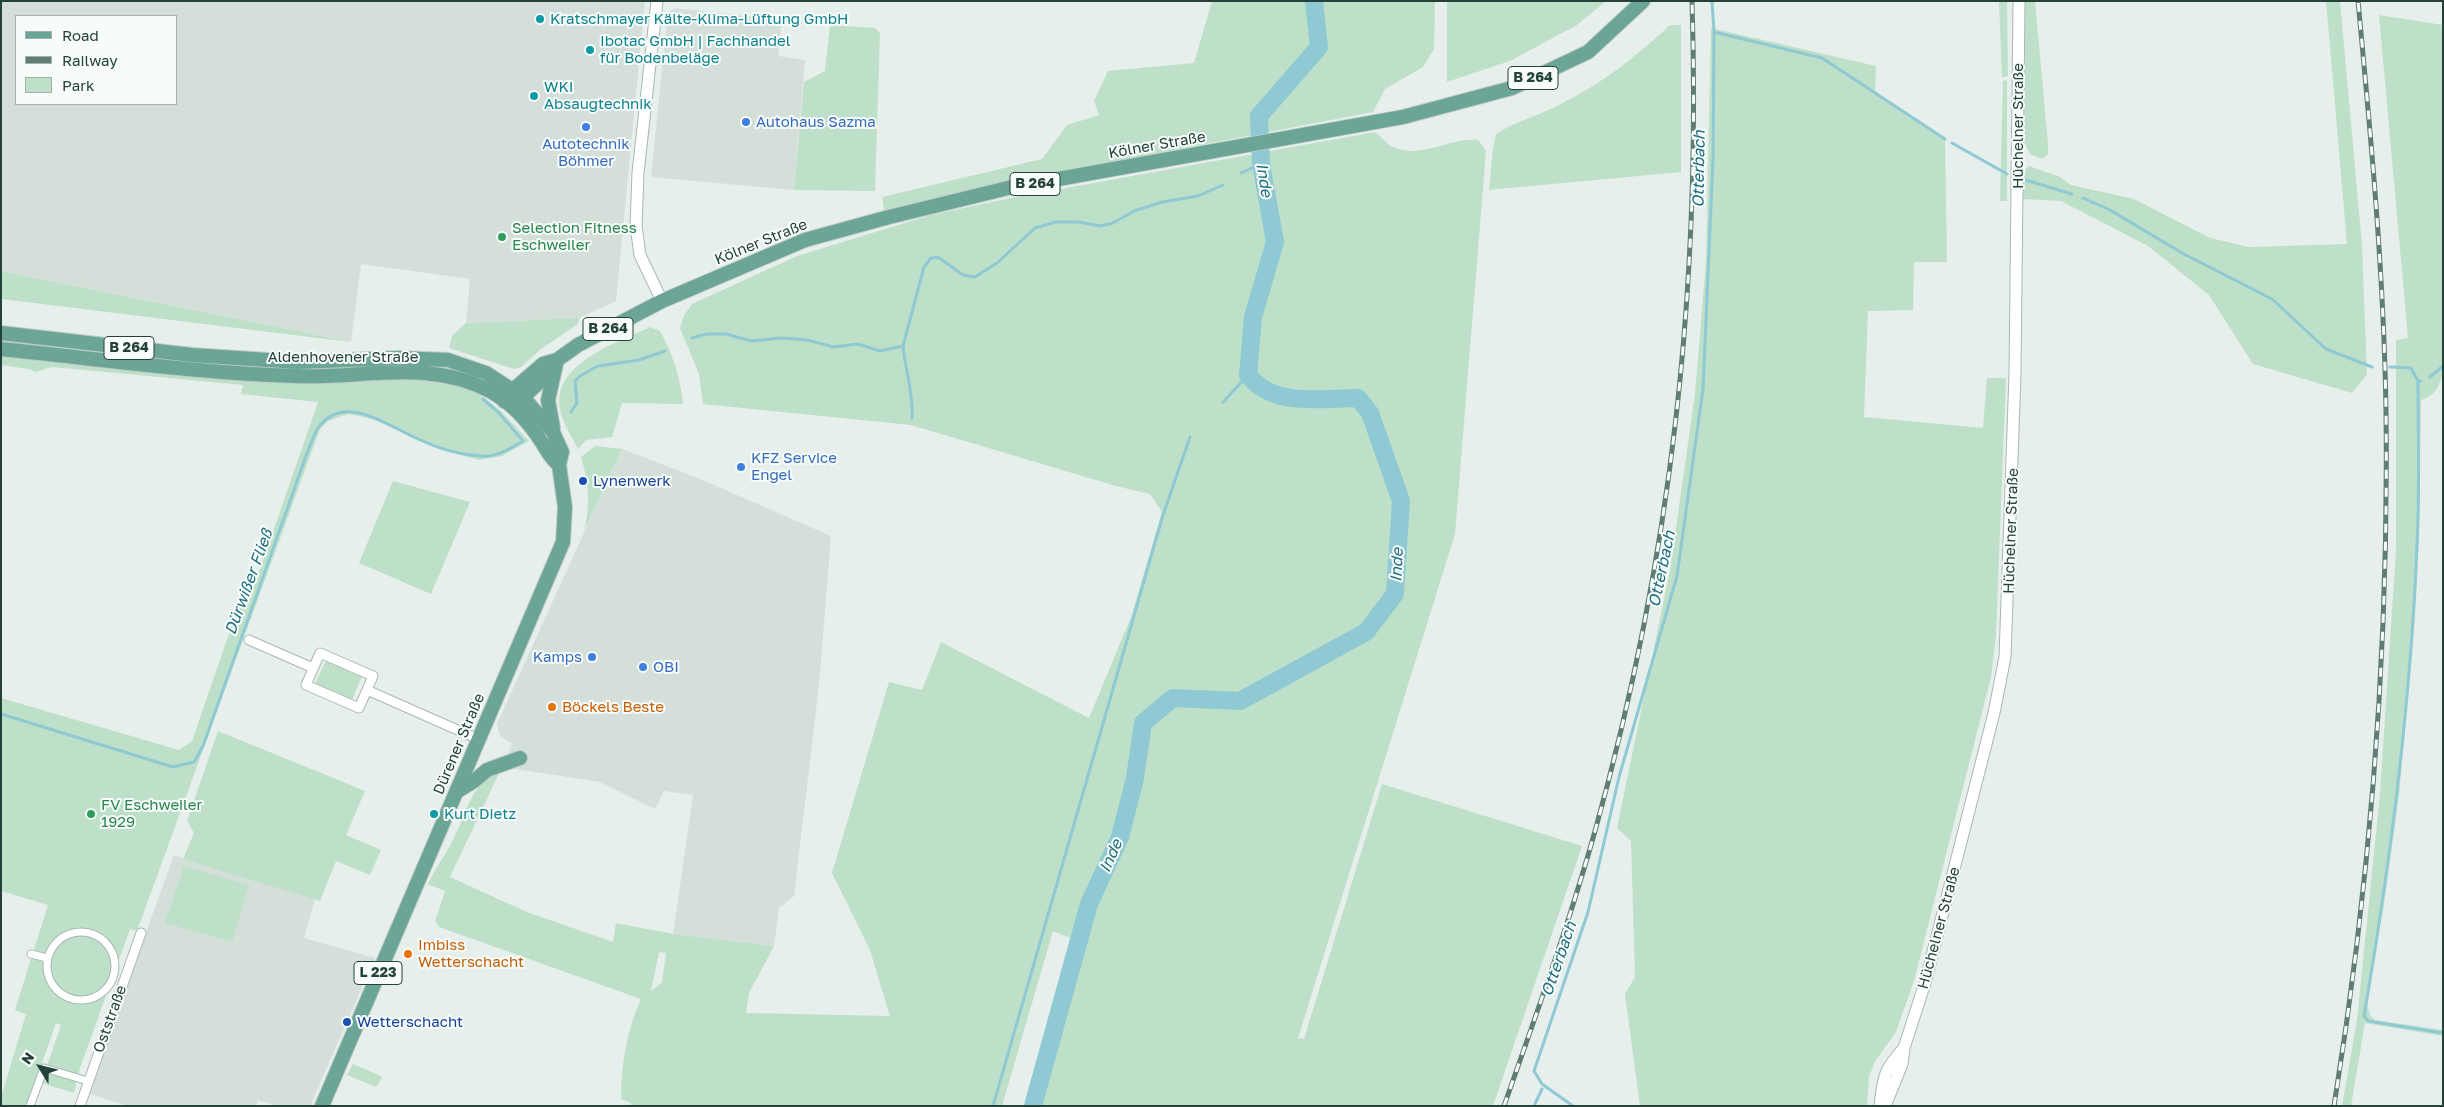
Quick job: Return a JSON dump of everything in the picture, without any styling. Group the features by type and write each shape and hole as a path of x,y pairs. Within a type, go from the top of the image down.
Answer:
{"main road":[{"name":"Kölner Straße","path":"662,302 797,243 889,217 1008,188 1403,117 1512,88 1588,52 1643,1"},
{"name":"B 264","path":"518,393 543,364 557,360 578,344 662,302"},
{"name":"Aldenhovener Straße","path":"1,334 192,355 298,362 398,358 448,360 486,373 518,393"},
{"name":"Aldenhovener Straße","path":"1,349 194,370 297,376 400,371 445,374 486,390 508,404 540,440 551,458 559,465"},
{"path":"553,432 548,400 557,360"},
{"path":"508,404 518,393"},
{"name":"Dürener Straße","path":"322,1106 563,542 566,506 559,465 562,452 553,432 518,393"},
{"path":"456,792 487,770 520,758"}],"street":[{"path":"657,1 638,173 636,226 640,255 662,302"},
{"name":"Hüchelner Straße","path":"1885,1106 1902,1064 1904,1048 1924,983 1976,782 2005,657 2016,355 2018,1"},
{"path":"249,640 313,668"},
{"path":"320,653 373,676 366,690 359,708 306,685 320,653"},
{"path":"366,690 478,739"},
{"path":"75,932 86,932 98,936 106,942 112,952 115,966 113,978 108,986 95,997 80,1001 68,998 55,989 50,982 46,970 47,958 51,949 60,938 75,932"},
{"name":"Oststraße","path":"80,1106 141,933"},
{"path":"31,954 47,958"},
{"path":"113,978 124,982"},
{"name":"Hüchelner Straße","path":"1880,1106 1882,1084 1888,1066 1904,1048"},
{"path":"30,1106 44,1068 88,1081"}],"shaded area":[{"path":"1,1 645,1 616,301 579,318 466,323 470,279 361,264 351,342 1,271"},
{"path":"675,8 782,20 778,56 805,60 794,190 651,177 668,12"},
{"path":"622,449 698,478 831,536 819,685 794,896 779,908 774,946 673,934 693,795 664,791 655,809 600,782 502,767 512,744 500,736 497,724"},
{"path":"174,855 315,899 304,938 375,958 310,1106 277,1106 258,1100 256,1106 128,1106 90,1094 100,1059"}],"green space":[{"path":"1212,1 1435,1 1434,49 1423,67 1385,89 1373,112 1008,182 884,210 882,197 1042,159 1067,125 1099,115 1094,101 1108,71 1194,63"},
{"path":"1447,1 1606,1 1577,25 1510,61 1447,82"},
{"path":"1999,1 2007,1 2008,76 2002,77"},
{"path":"2025,1 2035,1 2048,144 2048,154 2042,159 2030,154 2024,142"},
{"path":"2326,1 2340,1 2362,245 2367,374 2352,393 2253,364 2209,295 2148,246 2061,201 2022,199 2024,171 2029,166 2060,177 2071,185 2134,199 2210,238 2249,247 2347,244"},
{"path":"2379,15 2443,25 2443,373 2436,390 2426,399 2421,400 2419,541 2415,617 2399,796 2384,904 2367,1003 2370,1015 2375,1020 2443,1030 2443,1036 2365,1023 2351,1106 2342,1106 2357,1020 2380,794 2396,550 2396,340 2408,338"},
{"path":"830,25 875,28 880,33 875,191 794,190 804,82 825,71"},
{"path":"1670,25 1681,25 1681,172 1489,190 1496,134 1551,109 1604,79 1631,59"},
{"path":"1711,28 1876,66 1875,94 1945,140 1947,262 1914,262 1913,310 1868,311 1864,417 1983,428 1987,378 2006,378 1996,635 1991,677 1914,981 1896,1032 1876,1060 1869,1076 1867,1106 1640,1106 1625,994 1635,977 1631,841 1617,828 1670,570 1695,394 1706,261"},
{"path":"2003,80 2007,81 2007,201 2000,201"},
{"path":"1375,132 1391,146 1404,150 1425,150 1456,142 1478,140 1486,151 1455,534 1298,1038 1304,1039 1382,784 1582,846 1493,1106 1041,1106 1086,944 1053,931 1002,1106 631,1106 631,1103 621,1099 622,1074 632,1023 641,999 439,927 435,921 445,891 428,884 450,846 476,791 482,783 502,767 450,877 527,912 613,942 616,923 673,934 774,946 749,993 746,1013 890,1016 870,950 832,873 889,682 922,690 941,642 1089,718 1131,617 1162,512 1150,494 1116,486 911,425 703,404 699,374 680,328 684,315 692,304 797,256 931,215 1011,198","holes":["659,952 666,953 662,982 651,991"]},
{"path":"1,271 351,342 1,299"},
{"path":"579,318 578,324 541,349 521,367 514,369 449,348 452,336 466,323"},
{"path":"650,327 660,331 669,349 678,375 683,404 622,403 612,437 586,440 578,449 565,424 560,409 560,393 566,379 576,367 590,357"},
{"path":"1,355 148,372 259,382 314,383 389,378 426,379 459,386 482,397 501,412 529,441 502,456 479,460 441,450 373,419 348,414 328,421 320,429 137,931 130,929 80,1068 74,1093 41,1083 61,1025 56,1023 27,1106 1,1106 1,1097 26,1014 15,1010 48,905 1,891 1,698 179,750 192,741 243,593 251,595 318,402 241,394 243,385 52,367 36,372 1,365"},
{"path":"595,446 622,449 585,529 588,493 581,457"},
{"path":"393,481 470,502 431,594 359,563"},
{"path":"326,660 362,676 352,700 315,684"},
{"name":"FV Eschweiler 1929","path":"218,731 365,791 346,835 381,850 370,875 336,861 320,901 183,859 194,833 187,821"},
{"path":"184,866 249,885 232,942 165,923"},
{"path":"353,1064 381,1076 382,1078 376,1087 347,1075"}],"waterway":[{"name":"Inde","path":"1033,1106 1089,904 1120,837 1135,778 1143,723 1173,698 1240,701 1366,632 1395,594 1401,501 1370,413 1358,398 1299,399 1284,397 1271,393 1248,375 1253,317 1275,242 1261,164 1259,116 1319,47 1314,1"},
{"name":"Otterbach","path":"1573,1106 1542,1084 1534,1071 1588,912 1619,777 1677,576 1703,389 1713,159 1714,32 1712,1"},
{"path":"1714,32 1822,58 1945,139"},
{"path":"1952,143 2007,174"},
{"path":"1241,173 1261,164"},
{"path":"2022,179 2072,194"},
{"path":"692,338 707,334 726,334 751,341 781,338 808,340 833,347 858,344 880,351 903,346 924,267 931,258 938,257 963,275 975,277 997,263 1035,228 1056,222 1079,222 1100,226 1113,223 1134,211 1162,202 1198,196 1223,185"},
{"path":"2083,198 2110,210 2182,253 2272,299 2326,349 2372,367"},
{"path":"903,346 912,401 912,418"},
{"path":"571,412 577,403 575,381 580,376 598,366 639,360 665,351"},
{"path":"2430,377 2443,366"},
{"path":"2390,367 2411,368 2418,381 2421,381"},
{"path":"1223,402 1248,375"},
{"path":"2418,381 2418,523 2405,721 2383,898 2364,1016 2368,1021 2443,1033"},
{"name":"Dürwißer Fließ","path":"1,714 173,767 194,762 203,746 307,453 320,425 331,416 343,412 355,412 382,421 441,448 457,453 481,456 497,454 523,441 499,413 483,399"},
{"path":"993,1106 1163,515 1190,437"},
{"path":"1534,1106 1542,1089"}],"railway":[{"path":"1504,1106 1563,935 1595,831 1622,728 1644,625 1662,523 1676,420 1686,317 1694,107 1692,1"},
{"path":"2334,1106 2347,1020 2368,847 2381,673 2386,499 2383,309 2358,1"}],"place":[{"name":"Kratschmayer Kälte-Klima-Lüftung GmbH","path":"540,19"},
{"name":"Ibotac GmbH | Fachhandel für Bodenbeläge","path":"590,50"},
{"name":"WKI Absaugtechnik","path":"534,96"},
{"name":"Autohaus Sazma","path":"746,122"},
{"name":"Autotechnik Böhmer","path":"586,127"},
{"name":"Selection Fitness Eschweiler","path":"502,237"},
{"name":"KFZ Service Engel","path":"741,467"},
{"name":"Lynenwerk","path":"583,481"},
{"name":"Kamps","path":"592,657"},
{"name":"OBI","path":"643,667"},
{"name":"Böckels Beste","path":"552,707"},
{"name":"FV Eschweiler 1929","path":"91,814"},
{"name":"Kurt Dietz","path":"434,814"},
{"name":"Imbiss Wetterschacht","path":"408,954"},
{"name":"Wetterschacht","path":"347,1022"}]}
